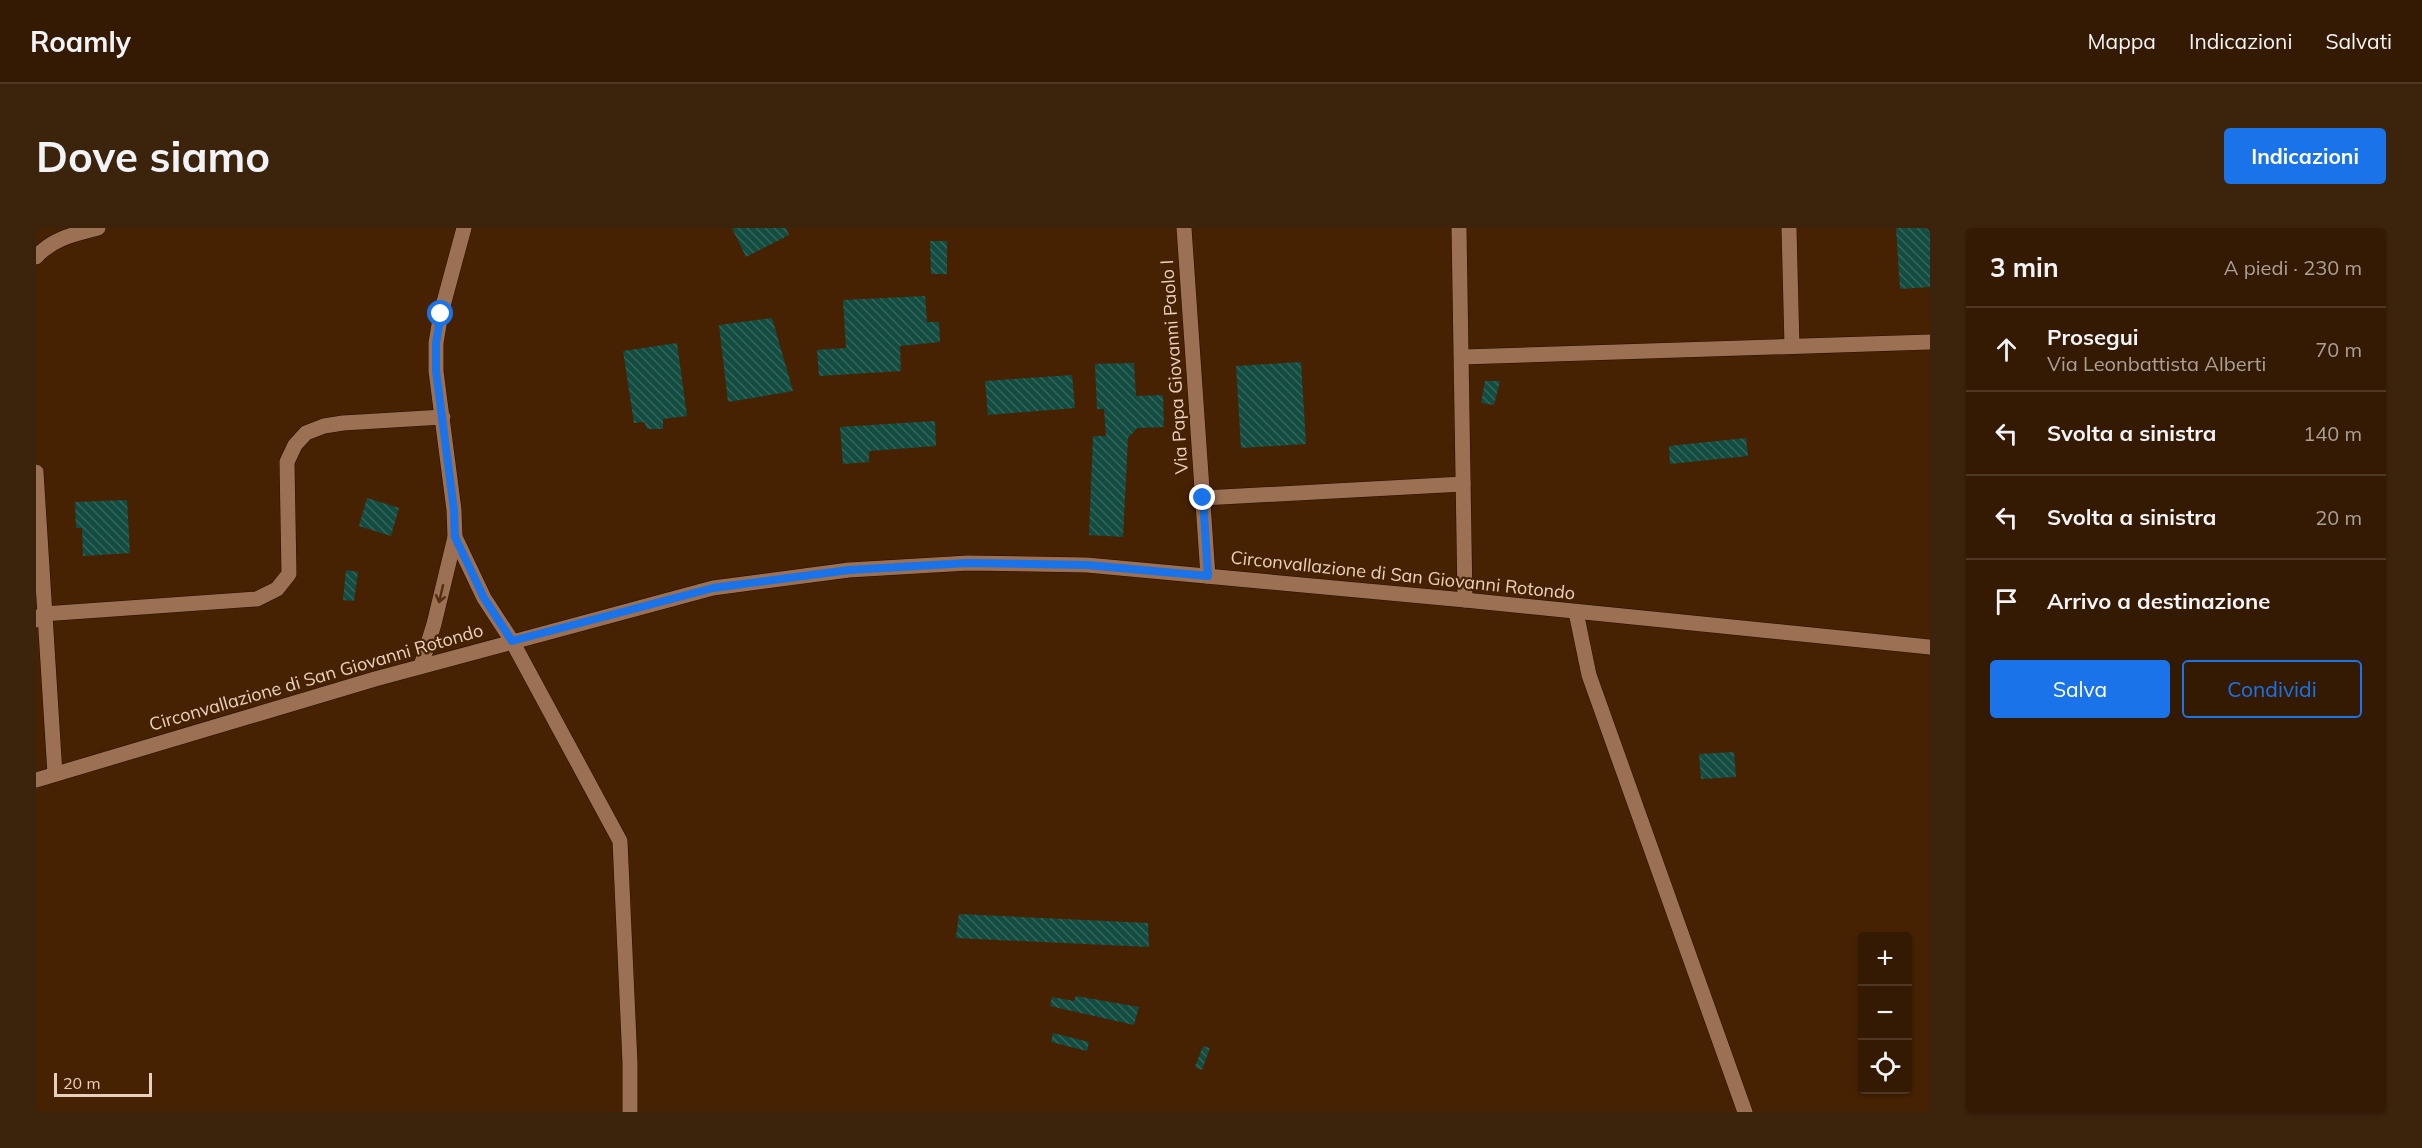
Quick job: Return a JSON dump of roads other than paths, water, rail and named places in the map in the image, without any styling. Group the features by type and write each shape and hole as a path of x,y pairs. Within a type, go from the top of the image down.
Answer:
{"street":[{"path":"36,257 46,246 56,241 98,228"},
{"path":"421,666 434,624 455,537 454,510 436,371 436,343 441,314 464,228"},
{"name":"Via Papa Giovanni Paolo I","path":"1184,228 1208,576"},
{"path":"1459,228 1465,600"},
{"path":"1789,228 1792,346"},
{"path":"1462,357 1930,342"},
{"path":"40,617 257,599 277,589 289,573 287,462 295,445 306,433 324,426 343,423 443,417"},
{"path":"36,472 40,617 55,774"},
{"path":"1203,498 1463,484"},
{"path":"455,537 484,598 512,641 620,841 630,1063 630,1112"},
{"name":"Circonvallazione di San Giovanni Rotondo","path":"36,780 421,666 713,588 849,570 968,563 1087,565 1930,647"},
{"path":"1576,612 1589,675 1745,1112"}]}
